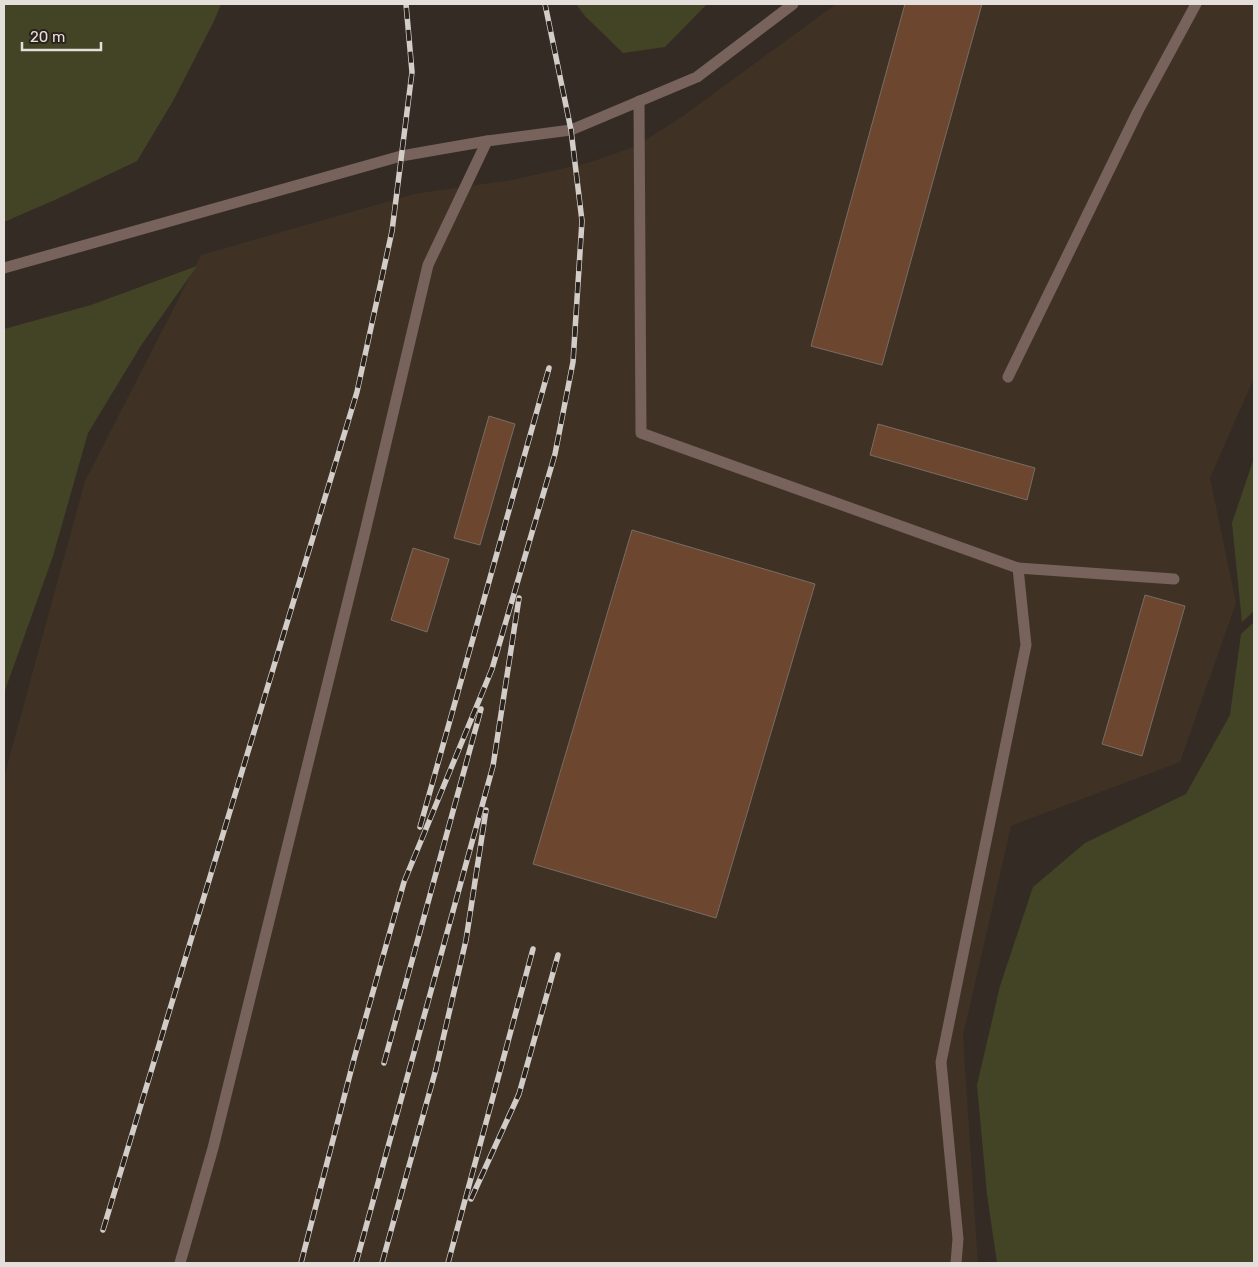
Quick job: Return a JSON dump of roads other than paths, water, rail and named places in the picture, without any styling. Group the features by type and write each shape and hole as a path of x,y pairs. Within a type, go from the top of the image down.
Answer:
{"lane":[{"path":"4,268 401,156 487,141 570,130 698,77 793,4"},
{"path":"1008,377 1138,111 1196,4"},
{"path":"640,101 641,433 1018,568 1174,579"},
{"path":"180,1263 230,1081 360,555 428,265 487,141"},
{"path":"956,1263 958,1239 941,1062 1026,645 1018,568"}],"railway":[{"path":"103,1230 357,392 392,231 412,72 406,4"},
{"path":"301,1263 354,1059 404,882 492,669 555,454 573,362 582,221 571,130 545,4"},
{"path":"420,827 549,368"},
{"path":"356,1263 493,766 519,598"},
{"path":"384,1063 481,709"},
{"path":"382,1263 436,1069 466,940 486,810"},
{"path":"448,1263 533,949"},
{"path":"471,1199 519,1094 558,955"}]}
